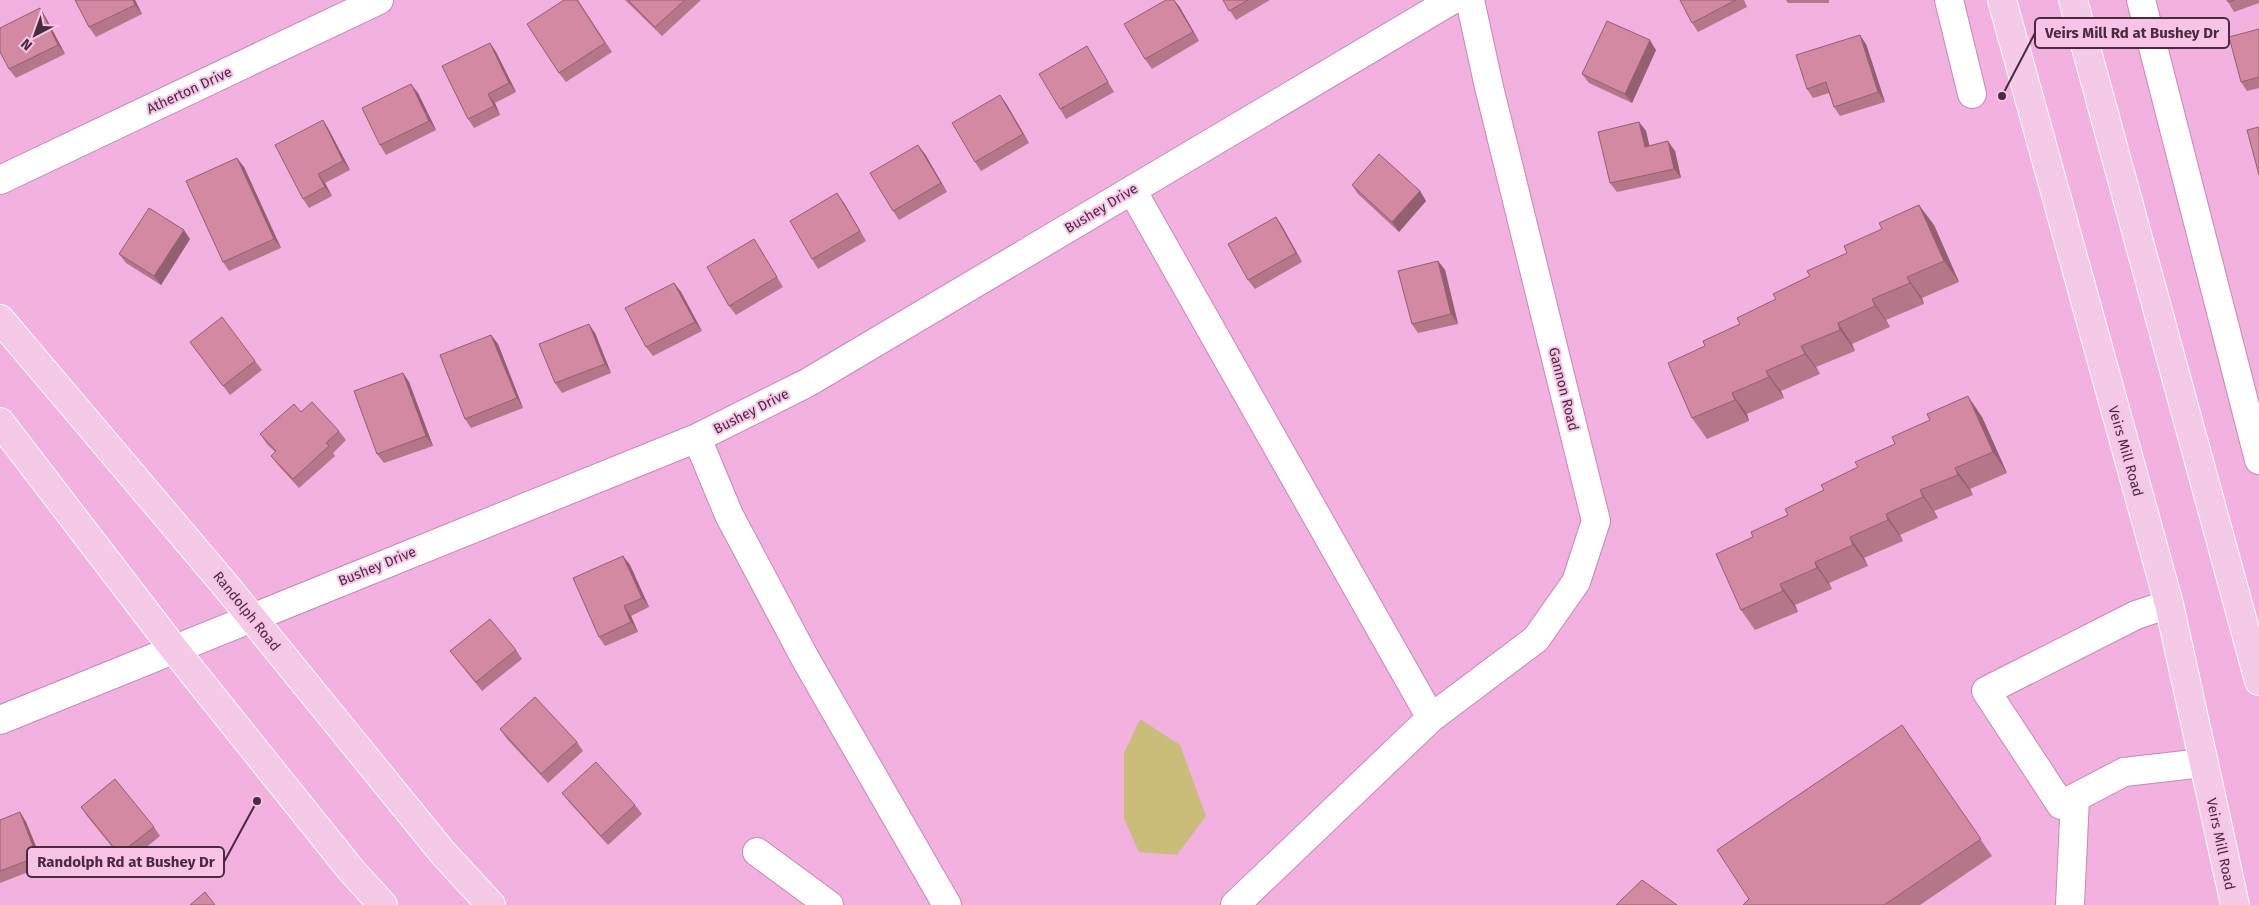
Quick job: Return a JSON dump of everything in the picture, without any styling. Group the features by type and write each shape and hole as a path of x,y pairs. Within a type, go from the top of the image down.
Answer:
{"main road":[{"name":"Veirs Mill Road","path":"2002,0 2169,604 2234,905"},
{"path":"2073,0 2259,681"},
{"name":"Randolph Road","path":"0,319 252,617 443,853 491,905"},
{"path":"0,422 174,649 351,870 382,905"}],"street":[{"name":"Atherton Drive","path":"0,180 379,0"},
{"name":"Bushey Drive","path":"0,720 697,438 807,383 1452,0"},
{"name":"Gannon Road","path":"1235,905 1431,718 1536,639 1576,582 1596,521 1470,0"},
{"path":"1949,0 1972,94"},
{"path":"2141,0 2259,460"},
{"path":"1132,190 1431,718"},
{"path":"697,438 729,515 806,660 947,905"},
{"path":"2169,604 2136,615 1986,691 2061,805 2124,772 2204,763"},
{"path":"2070,905 2074,798"},
{"path":"757,852 829,905"}],"shaded area":[{"path":"1140,719 1180,745 1206,816 1177,855 1139,852 1124,819 1124,753"}],"building":[{"path":"75,0 133,0 135,5 89,27"},
{"path":"564,0 577,0 605,43 559,73 527,24"},
{"path":"628,0 685,0 655,27"},
{"path":"1166,0 1174,0 1193,32 1145,59 1124,24"},
{"path":"1223,0 1248,0 1229,11"},
{"path":"1680,0 1736,0 1692,23"},
{"path":"40,8 58,45 9,69 0,52 0,28"},
{"path":"1607,21 1650,40 1625,94 1582,74"},
{"path":"2259,29 2259,77 2241,82 2229,37"},
{"path":"1860,35 1878,92 1834,107 1826,82 1807,89 1796,55"},
{"path":"490,43 509,83 488,94 494,106 468,119 442,66"},
{"path":"1087,46 1108,82 1060,109 1039,74"},
{"path":"411,84 429,121 380,145 362,108"},
{"path":"1000,95 1023,134 975,162 952,123"},
{"path":"323,120 343,161 318,174 325,187 303,199 275,145"},
{"path":"1639,122 1645,147 1668,141 1674,169 1610,183 1598,132"},
{"path":"2259,127 2259,175 2247,130"},
{"path":"918,145 941,183 893,211 870,173"},
{"path":"1379,154 1420,191 1392,222 1352,185"},
{"path":"237,158 274,239 223,262 186,181"},
{"path":"837,193 860,231 812,259 790,221"},
{"path":"1919,205 1944,261 1907,277 1910,283 1872,299 1875,306 1838,323 1840,330 1801,346 1805,354 1766,371 1769,377 1732,393 1735,400 1692,418 1668,363 1705,346 1703,341 1740,324 1737,318 1776,299 1773,294 1810,276 1807,271 1847,253 1844,246 1882,229 1879,223"},
{"path":"149,208 184,230 154,276 119,254"},
{"path":"1276,217 1296,253 1248,280 1228,244"},
{"path":"754,239 777,277 729,306 707,267"},
{"path":"1438,261 1451,314 1412,324 1398,271"},
{"path":"674,283 695,322 646,347 625,308"},
{"path":"222,317 255,361 223,386 190,342"},
{"path":"589,324 605,364 555,383 539,344"},
{"path":"491,335 517,398 465,419 440,355"},
{"path":"403,373 426,436 377,454 354,391"},
{"path":"1968,396 1993,452 1955,468 1958,475 1920,490 1923,497 1886,514 1888,520 1850,537 1853,545 1815,562 1817,568 1780,584 1783,591 1741,610 1716,554 1753,537 1751,532 1788,515 1785,509 1824,490 1821,485 1858,467 1855,462 1895,444 1892,437 1930,420 1927,414"},
{"path":"312,402 339,431 326,443 329,446 293,479 271,456 276,451 260,434 294,404 301,412"},
{"path":"623,556 642,598 624,606 631,622 599,637 573,578"},
{"path":"490,619 516,650 476,682 450,651"},
{"path":"535,697 577,742 541,774 500,729"},
{"path":"1902,725 1981,839 1884,905 1743,905 1749,899 1717,850"},
{"path":"596,762 635,805 601,836 562,793"},
{"path":"115,779 154,827 119,854 81,807"},
{"path":"20,812 37,857 0,871 0,820"},
{"path":"1642,880 1677,905 1616,905"},
{"path":"205,892 215,905 190,905"}],"place":[{"name":"Veirs Mill Rd at Bushey Dr","path":"2002,96"},
{"name":"Randolph Rd at Bushey Dr","path":"257,801"}]}
